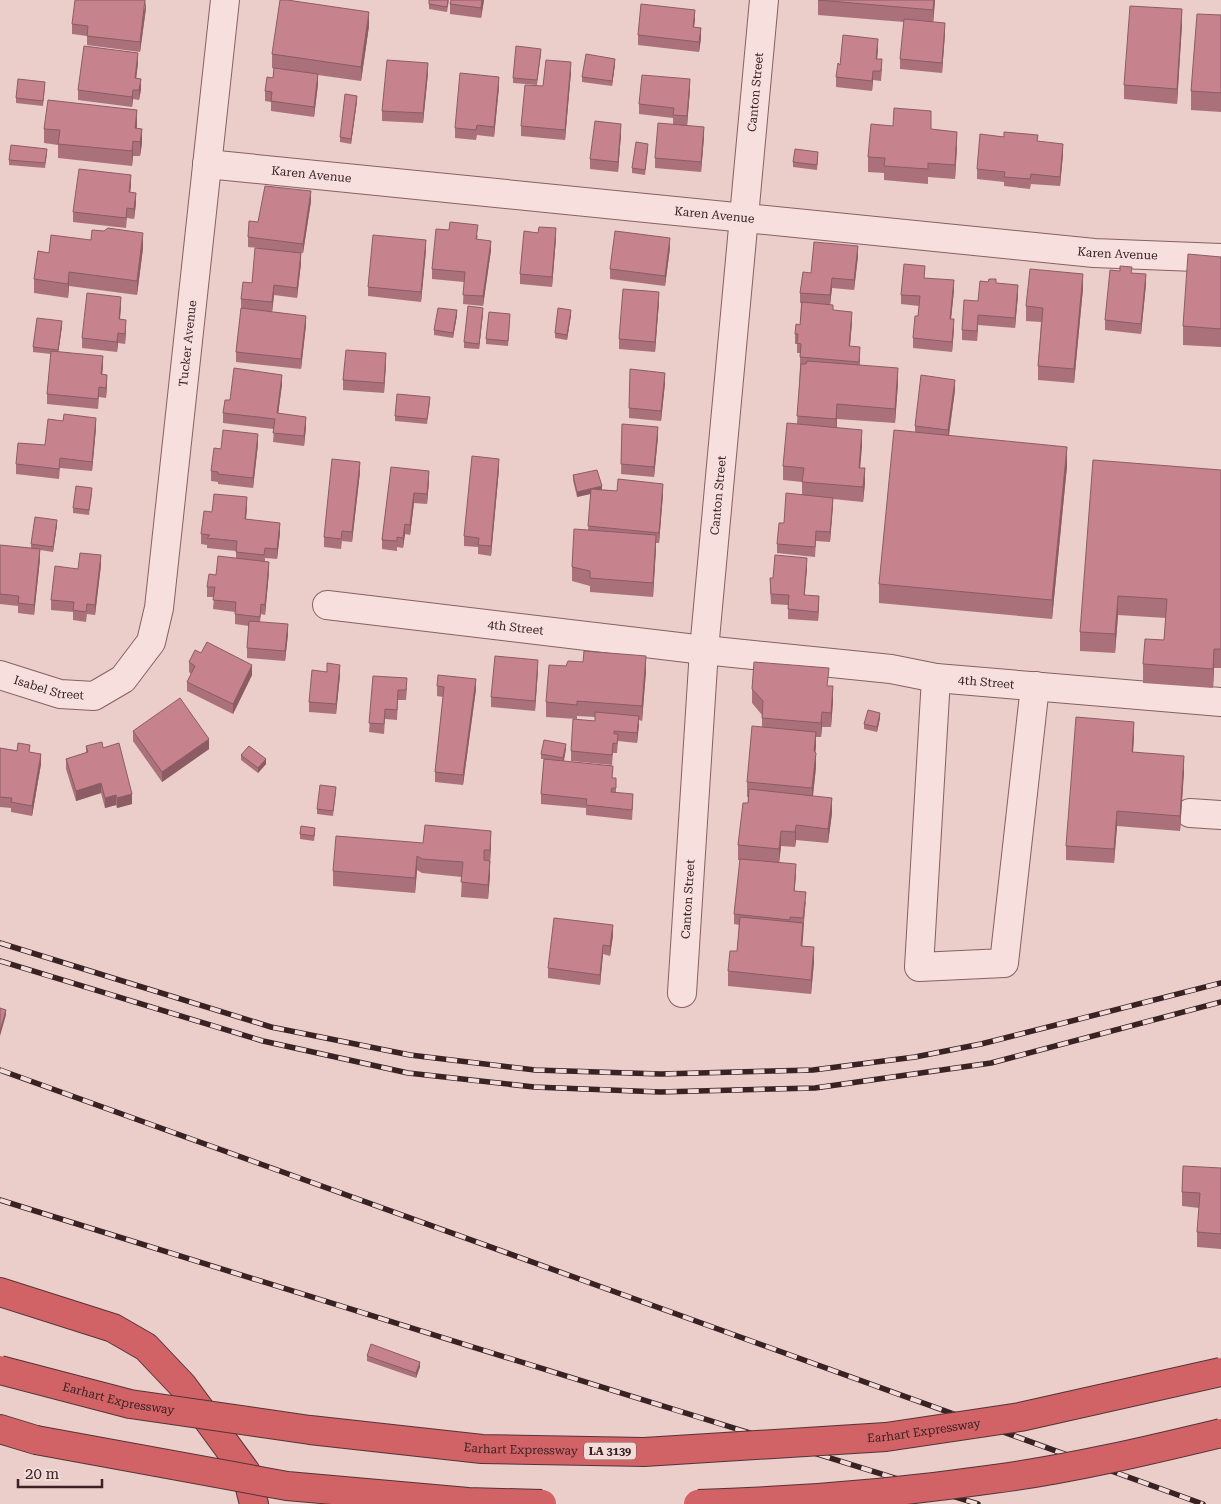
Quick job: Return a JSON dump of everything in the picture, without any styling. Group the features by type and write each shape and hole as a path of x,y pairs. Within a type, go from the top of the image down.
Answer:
{"highway":[{"path":"0,1292 113,1328 146,1347 183,1386 246,1472 254,1504"},
{"name":"Earhart Expressway","path":"0,1370 130,1404 310,1430 482,1449 644,1452 886,1437 1020,1416 1221,1372"},
{"path":"0,1429 36,1440 287,1486 468,1502 542,1504"},
{"path":"698,1504 784,1501 994,1479 1142,1452 1221,1433"}],"street":[{"name":"Tucker Avenue","path":"123,678 151,642 159,608 225,0"},
{"name":"Canton Street","path":"682,993 704,650 764,0"},
{"name":"Karen Avenue","path":"207,164 1094,253 1221,258"},
{"name":"4th Street","path":"328,605 704,650 891,669 936,678 1221,702"},
{"name":"Isabel Street","path":"0,675 60,694 94,696 123,678"},
{"path":"936,678 919,967 1004,963 1035,686"},
{"path":"1190,813 1221,816"}],"building":[{"path":"75,0 145,0 140,42 87,36 88,26 72,24"},
{"path":"280,0 369,12 361,67 272,54"},
{"path":"429,0 448,0 447,7 429,4"},
{"path":"451,0 482,0 481,8 450,4"},
{"path":"818,0 934,0 933,10"},
{"path":"641,4 695,10 693,27 701,28 699,42 638,35"},
{"path":"1130,6 1182,9 1177,89 1124,85"},
{"path":"1197,14 1221,15 1221,93 1191,91"},
{"path":"904,19 945,23 942,63 900,59"},
{"path":"843,35 878,39 876,59 882,59 881,71 873,71 872,81 836,77 838,63 840,65"},
{"path":"84,46 138,53 135,78 141,79 139,90 133,90 132,97 78,90"},
{"path":"516,46 541,49 537,80 513,78"},
{"path":"586,54 615,59 612,81 582,77"},
{"path":"387,60 428,63 423,113 382,111"},
{"path":"546,60 571,62 565,130 521,126 525,85 543,86"},
{"path":"274,68 318,74 314,107 271,101 272,92 265,91 267,77 273,78"},
{"path":"460,73 499,77 494,127 477,125 476,130 455,128"},
{"path":"642,75 690,79 687,116 673,115 674,108 639,104"},
{"path":"18,79 45,82 43,101 16,98"},
{"path":"345,94 357,96 351,139 340,137"},
{"path":"48,100 137,110 135,128 142,129 140,142 133,141 132,151 58,144 60,130 44,129"},
{"path":"894,108 931,111 931,129 957,132 955,165 928,163 928,169 884,166 885,158 868,157 871,124 893,126"},
{"path":"595,121 621,124 618,162 590,159"},
{"path":"658,123 704,127 701,162 655,158"},
{"path":"1004,132 1038,135 1037,141 1063,144 1060,177 1031,174 1030,179 1004,177 1005,172 977,169 980,134 1004,137"},
{"path":"636,142 648,144 645,170 632,168"},
{"path":"11,145 47,149 45,163 9,160"},
{"path":"795,149 818,152 817,165 793,162"},
{"path":"79,169 131,175 129,192 136,193 134,209 127,208 126,218 73,212"},
{"path":"265,186 311,191 303,244 248,237 249,221 258,222"},
{"path":"450,222 478,225 476,239 491,241 483,296 463,295 465,272 432,269 436,229 449,230"},
{"path":"539,227 556,228 552,277 520,274 524,231 538,233"},
{"path":"108,228 143,233 137,281 69,272 68,284 34,279 38,251 49,253 51,235 91,240 92,230 104,231"},
{"path":"615,231 670,238 665,276 610,269"},
{"path":"373,235 426,240 421,292 368,287"},
{"path":"814,242 858,246 854,280 832,278 830,295 800,293 803,272 811,273"},
{"path":"255,248 301,253 297,288 274,285 272,302 241,299 243,282 252,283"},
{"path":"1188,254 1221,257 1221,329 1183,326"},
{"path":"904,264 925,266 924,278 954,280 950,319 954,319 952,342 913,338 915,316 918,316 920,296 901,295"},
{"path":"1120,266 1132,267 1131,273 1146,274 1141,324 1105,320 1110,270 1120,271"},
{"path":"1030,269 1083,274 1074,369 1038,366 1043,308 1026,306"},
{"path":"989,279 996,279 996,283 1018,285 1015,318 978,315 977,331 962,330 964,300 978,301 980,281 988,282"},
{"path":"623,289 659,292 655,342 619,339"},
{"path":"87,293 121,297 119,319 126,320 125,334 118,333 117,342 82,338"},
{"path":"802,302 833,305 833,310 852,312 849,346 860,347 859,362 800,357 801,344 797,343 798,334 795,334 796,324 800,325"},
{"path":"468,306 483,308 479,344 464,342"},
{"path":"241,308 306,316 301,359 236,352"},
{"path":"438,308 457,310 453,333 434,330"},
{"path":"558,308 571,310 567,335 555,333"},
{"path":"489,312 510,314 508,341 486,339"},
{"path":"37,318 62,321 58,350 33,347"},
{"path":"346,350 386,353 384,383 343,380"},
{"path":"51,351 103,356 101,374 107,375 106,388 99,387 98,399 47,394"},
{"path":"807,361 898,368 895,409 837,404 836,419 797,416 801,364 806,364"},
{"path":"234,368 282,375 277,413 306,417 304,436 273,433 275,419 223,413 225,400 230,400"},
{"path":"630,369 665,373 661,411 629,408"},
{"path":"921,375 955,380 948,430 915,426"},
{"path":"397,394 430,397 427,419 395,416"},
{"path":"64,414 96,418 92,462 60,458 59,469 16,464 18,443 45,445 48,419 63,421"},
{"path":"787,423 862,430 859,468 865,468 863,487 802,482 804,468 783,466"},
{"path":"622,424 658,427 654,467 621,464"},
{"path":"223,430 258,434 253,478 218,474 218,472 211,471 214,448 221,449"},
{"path":"894,430 1067,447 1052,600 879,584"},
{"path":"472,456 499,459 491,546 478,545 479,538 464,536"},
{"path":"332,459 360,462 352,532 342,531 341,539 324,537"},
{"path":"1093,460 1221,470 1221,649 1214,649 1213,669 1143,664 1145,639 1164,640 1167,599 1118,596 1115,634 1080,632"},
{"path":"391,467 429,471 427,494 414,493 410,525 405,524 403,538 397,537 397,541 382,540"},
{"path":"597,470 602,486 577,492 573,475"},
{"path":"618,479 663,484 659,533 588,526 591,489 617,491"},
{"path":"76,486 92,488 89,510 73,508"},
{"path":"786,493 833,498 830,532 816,531 815,547 777,544 779,523 784,523"},
{"path":"214,494 247,497 245,519 280,523 277,549 265,548 264,555 236,552 237,541 207,538 210,535 201,534 204,511 212,512"},
{"path":"35,517 57,520 53,547 31,544"},
{"path":"574,529 656,535 653,583 590,578 590,571 572,567"},
{"path":"0,545 40,549 34,605 18,603 19,596 0,594"},
{"path":"80,553 101,555 95,605 87,604 86,612 73,610 74,602 51,600 55,566 78,569"},
{"path":"775,555 807,558 804,595 819,596 818,612 788,609 789,595 771,594 770,578 773,578"},
{"path":"218,556 269,562 265,605 261,604 260,617 235,614 236,602 213,600 215,587 207,587 209,574 216,575"},
{"path":"249,621 288,624 285,651 247,648"},
{"path":"207,642 252,665 233,704 187,682 195,666 189,662 195,650 201,653"},
{"path":"584,651 646,656 642,706 577,701 577,705 546,702 549,665 566,666 568,661 583,662"},
{"path":"495,656 538,660 535,701 491,697"},
{"path":"754,662 829,668 827,686 833,686 831,713 822,712 821,723 762,718 763,701 752,689"},
{"path":"327,663 340,665 336,704 309,702 312,670 327,672"},
{"path":"438,675 476,679 463,775 435,772 444,687 437,686"},
{"path":"373,676 407,678 406,690 398,690 397,710 385,709 384,724 369,723"},
{"path":"180,698 209,739 162,772 133,731"},
{"path":"868,710 880,713 877,727 864,724"},
{"path":"595,712 639,716 637,733 614,731 614,734 618,734 617,744 613,743 612,755 571,751 573,719 595,721"},
{"path":"1076,717 1134,722 1132,752 1184,756 1180,816 1117,811 1114,849 1066,846"},
{"path":"752,726 816,732 812,788 747,782"},
{"path":"544,740 566,744 563,758 541,754"},
{"path":"102,742 103,748 119,743 132,794 117,798 116,795 105,798 101,783 76,791 66,759 88,752 86,746"},
{"path":"18,743 30,745 29,752 41,754 32,806 11,802 12,798 0,797 0,748 17,751"},
{"path":"249,746 266,759 258,768 241,755"},
{"path":"544,759 613,766 612,778 616,778 616,788 612,788 611,792 633,794 632,810 586,805 587,799 541,794"},
{"path":"320,785 336,787 333,811 317,809"},
{"path":"749,789 832,798 828,829 796,825 795,832 781,831 779,849 738,845 743,803 748,803"},
{"path":"425,825 491,831 490,850 484,850 484,860 490,861 488,885 461,882 463,862 422,859 417,856 415,878 333,871 336,836 423,843"},
{"path":"301,826 315,828 314,836 300,834"},
{"path":"740,859 796,864 794,891 806,892 803,918 790,917 790,920 734,914"},
{"path":"740,917 803,923 801,946 814,947 811,980 728,971 730,951 737,951"},
{"path":"554,918 613,925 610,946 603,945 600,975 548,968"},
{"path":"0,1008 6,1010 0,1031"},
{"path":"1183,1166 1221,1168 1221,1234 1197,1232 1200,1193 1182,1192"},
{"path":"371,1344 420,1362 416,1373 367,1356"}],"railway":[{"path":"0,943 271,1027 410,1055 535,1070 661,1074 813,1070 915,1057 981,1044 1221,983"},
{"path":"0,961 263,1041 408,1073 534,1087 660,1092 815,1088 991,1063 1221,1002"},
{"path":"0,1070 1203,1504"},
{"path":"0,1200 978,1504"}]}
